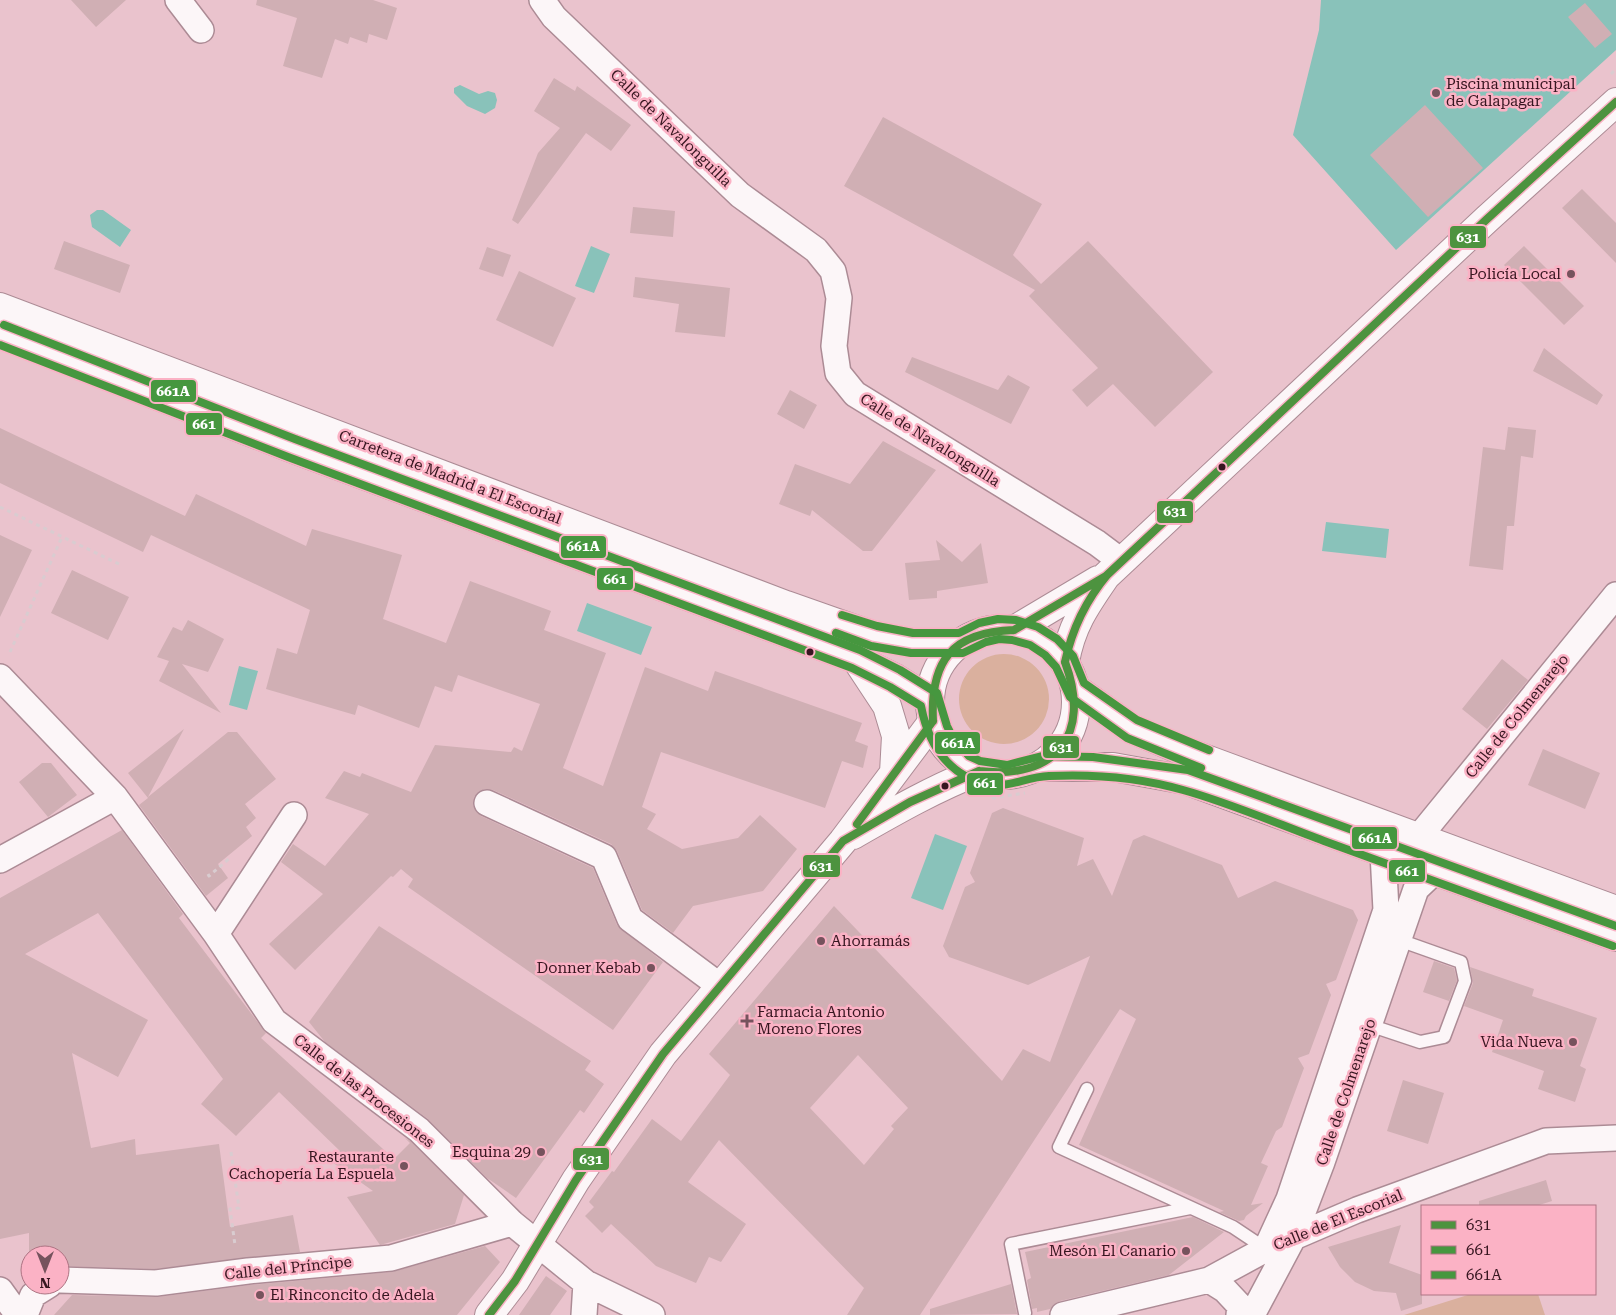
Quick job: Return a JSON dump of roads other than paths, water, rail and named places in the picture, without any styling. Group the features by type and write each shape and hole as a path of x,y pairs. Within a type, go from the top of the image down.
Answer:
{"main road":[{"path":"1065,662 1069,639 1081,612 1113,568 1487,219 1614,107"},
{"name":"Carretera de Madrid a El Escorial","path":"0,307 786,605 874,636 912,644 961,643"},
{"name":"Carretera de Madrid a El Escorial","path":"0,334 291,448 856,659 895,678 931,711"},
{"path":"1014,630 1113,568"},
{"path":"1037,767 1056,753 1069,734 1076,712 1076,689 1065,662 1051,647 1034,636 1014,630 998,629 983,632 961,643 942,662 933,680 931,711 939,738 950,752 963,763 979,771 1009,775 1037,767 1113,767 1185,780 1616,937"},
{"path":"856,659 887,706 896,736 894,772"},
{"path":"1076,689 1132,729 1176,748 1616,910"},
{"path":"489,1315 515,1281 576,1180 662,1054 844,841 894,772 931,711"},
{"path":"844,841 910,802 944,785 979,771"}],"street":[{"path":"178,0 201,30"},
{"name":"Calle de Navalonguilla","path":"542,0 554,16 740,195 816,250 833,271 839,298 834,346 838,373 855,394 1097,543 1113,568"},
{"name":"Calle de Colmenarejo","path":"1418,838 1616,595"},
{"name":"Calle de las Procesiones","path":"4,667 115,797 216,934 274,1021 419,1130 512,1222 586,1284 652,1315"},
{"path":"0,860 115,797"},
{"path":"487,804 604,857 630,920 720,986"},
{"path":"216,934 294,815"},
{"name":"Calle de Colmenarejo","path":"1266,1249 1292,1191 1386,910 1384,853"},
{"name":"Calle de Colmenarejo","path":"1252,1315 1293,1238 1322,1162 1416,888 1436,871"},
{"name":"Calle de El Escorial","path":"1063,1315 1209,1280 1266,1249 1357,1210 1546,1141 1616,1138"},
{"name":"Calle del Príncipe","path":"70,1280 156,1283 248,1271 391,1258 512,1222"},
{"path":"1209,1280 1225,1290 1240,1306 1239,1315"},
{"path":"584,1315 586,1284"},
{"path":"0,1290 18,1315"},
{"path":"25,1315 33,1295"}],"lane":[{"path":"1369,1025 1420,1042 1444,1037 1465,981 1461,962 1399,940"},
{"path":"1088,1089 1059,1147 1233,1227 1266,1249"},
{"path":"1025,1313 1011,1244 1190,1208"}],"place":[{"name":"Piscina municipal de Galapagar","path":"1436,93"},
{"name":"Policía Local","path":"1571,274"},
{"name":"Ahorramás","path":"821,941"},
{"name":"Donner Kebab","path":"651,968"},
{"name":"Farmacia Antonio Moreno Flores","path":"747,1021"},
{"name":"Vida Nueva","path":"1573,1042"},
{"name":"Esquina 29","path":"541,1152"},
{"name":"Restaurante Cachopería La Espuela","path":"404,1166"},
{"name":"Mesón El Canario","path":"1186,1251"},
{"name":"El Rinconcito de Adela","path":"260,1295"}]}
